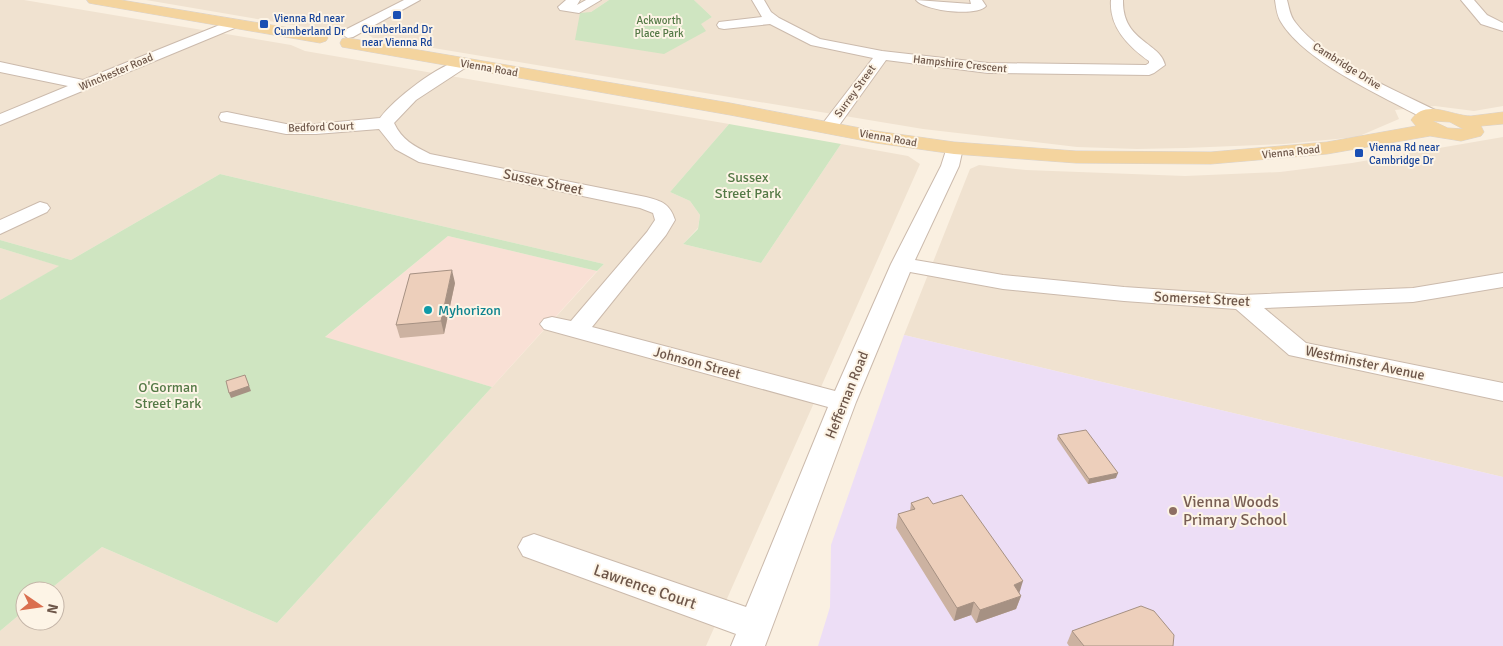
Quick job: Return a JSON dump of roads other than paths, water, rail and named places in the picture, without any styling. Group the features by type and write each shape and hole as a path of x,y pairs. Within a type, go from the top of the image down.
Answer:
{"main road":[{"path":"94,0 232,24"},
{"name":"Vienna Road","path":"232,24 320,38 316,42 325,47 348,38 463,63 829,127 876,137 954,148 1076,157 1211,158 1326,148 1453,117 1466,122 1503,118"}],"street":[{"path":"348,38 414,0"},
{"path":"574,0 565,7 579,9 595,0"},
{"name":"Hampshire Crescent","path":"758,0 766,14 773,20 816,42 882,55 988,68 1149,70 1157,65 1156,59 1141,49 1122,28 1116,7 1118,0"},
{"path":"922,0 933,5 974,8 979,6 976,0"},
{"name":"Cambridge Drive","path":"1281,0 1288,22 1299,35 1323,54 1432,122"},
{"path":"1467,0 1485,22 1503,27"},
{"path":"724,25 773,20"},
{"name":"Winchester Road","path":"0,120 232,24"},
{"name":"Surrey Street","path":"829,127 882,55"},
{"path":"385,123 393,110 408,97 463,63"},
{"path":"0,67 85,85"},
{"name":"Bedford Court","path":"227,117 286,129 316,129 385,123"},
{"name":"Sussex Street","path":"385,123 390,136 401,146 425,158 646,203 662,210 665,220 656,235 576,331"},
{"name":"Heffernan Road","path":"752,636 843,402 902,264 950,166 954,148"},
{"path":"0,228 40,208"},
{"name":"Somerset Street","path":"902,264 1003,282 1124,294 1242,302 1413,295 1503,280"},
{"name":"Westminster Avenue","path":"1242,302 1298,349 1503,392"},
{"name":"Johnson Street","path":"552,324 843,402"},
{"name":"Lawrence Court","path":"534,547 752,636"}],"place":[{"name":"Cumberland Dr near Vienna Rd","path":"397,15"},
{"name":"Vienna Rd near Cumberland Dr","path":"264,24"},
{"name":"Vienna Rd near Cambridge Dr","path":"1359,153"},
{"name":"Myhorizon","path":"428,310"},
{"name":"Vienna Woods Primary School","path":"1173,511"}],"park label":[{"name":"Ackworth Place Park","path":"659,26"},
{"name":"Sussex Street Park","path":"748,186"},
{"name":"O'Gorman Street Park","path":"168,396"}]}
